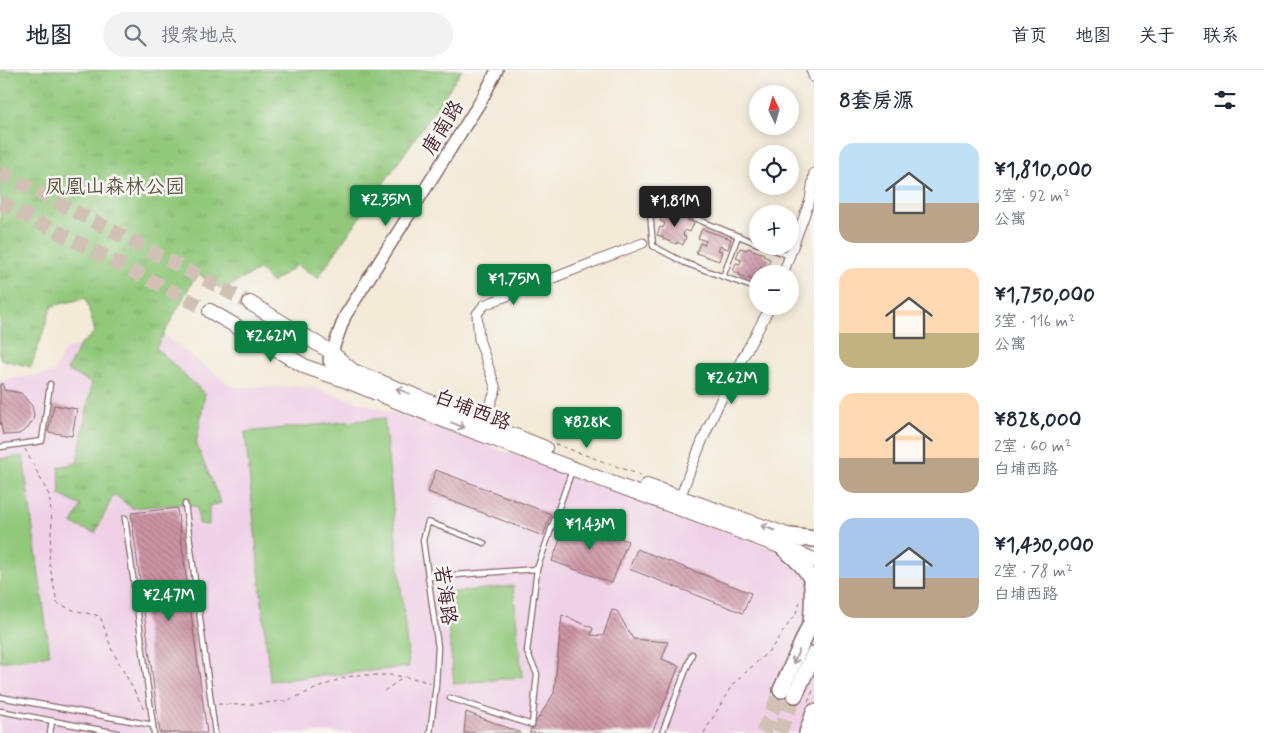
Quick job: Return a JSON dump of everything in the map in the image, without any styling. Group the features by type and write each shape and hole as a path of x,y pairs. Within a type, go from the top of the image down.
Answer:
{"highway":[{"path":"814,539 786,541 808,573 814,596 812,620 788,693 814,654"},
{"path":"807,733 814,712"}],"main road":[{"name":"白埔西路","path":"250,303 331,352 350,376 446,421 786,541 814,545"},
{"name":"白埔西路","path":"210,311 306,367 350,376 483,423 583,463 680,498 786,541 814,560"}],"street":[{"name":"唐南路","path":"331,352 345,316 482,99 496,70"},
{"name":"唐南路","path":"350,376 342,356 344,335 352,313 491,98 505,70"},
{"path":"811,70 814,78"},
{"path":"787,265 810,200 814,173"},
{"path":"483,423 496,389 479,339 477,314 484,305 643,243"},
{"path":"680,498 712,418 766,315"}],"lane":[{"path":"749,240 667,207 650,212 653,246 685,263 749,286"},
{"path":"723,276 738,236"},
{"path":"785,255 790,257"},
{"path":"0,447 42,441 50,384"},
{"path":"450,698 532,725 538,674 527,652 537,569 570,476"},
{"path":"185,504 215,733"},
{"path":"125,518 154,733"},
{"name":"若海路","path":"430,733 436,685 438,647 423,540 428,522 484,543"},
{"path":"428,577 537,569"},
{"path":"662,733 692,654"},
{"path":"0,697 153,726"},
{"path":"0,711 118,733"},
{"path":"50,733 52,721"}],"path":[{"path":"548,441 647,478"},
{"path":"22,444 49,495 52,520 49,561 57,603 73,610 100,616 112,650 144,709"},
{"path":"704,733 732,685 771,648 796,613 802,598"},
{"path":"212,704 241,705 286,701 340,679 357,675 392,675 436,685"},
{"path":"384,691 404,677"}],"shaded area":[{"path":"150,325 233,387 310,387 435,426 814,564 814,733 0,733 0,380 54,373 64,350"}],"green space":[{"name":"凤凰山森林公园","path":"0,70 462,70 318,278 297,265 272,283 260,269 223,290 197,273 156,348 205,394 196,444 221,503 209,506 209,525 199,524 197,507 185,504 132,508 114,494 95,533 72,524 81,506 60,495 59,467 77,463 92,383 67,370 80,345 95,332 86,298 52,306 31,367 0,359"},
{"path":"384,418 409,667 270,681 245,432"},
{"path":"23,456 50,655 0,662 0,459"},
{"path":"513,586 522,677 454,684 445,593"}],"building":[{"path":"663,211 688,218 687,220 694,223 690,232 685,230 683,235 686,237 683,245 663,239 663,237 657,235 660,227 663,228 665,223 660,221"},
{"path":"702,229 731,239 728,249 720,246 718,250 722,251 719,261 696,253 700,243 704,245 706,241 698,238"},
{"path":"740,248 747,250 748,248 749,255 764,255 770,259 768,265 749,265 749,279 733,271 736,263 740,264 741,260 736,258"},
{"path":"0,384 3,384 4,390 21,393 32,406 33,420 28,428 19,434 3,434 0,421"},
{"path":"54,405 77,409 72,436 48,432"},
{"path":"436,470 551,514 543,536 428,492"},
{"path":"177,508 207,733 160,733 131,513"},
{"path":"568,518 628,541 612,583 552,561"},
{"path":"637,549 751,593 743,613 629,569"},
{"path":"612,610 617,611 633,639 668,642 662,659 679,666 652,733 529,733 554,693 562,615 593,628 591,635 603,636"},
{"path":"466,712 521,733 464,733"}],"tunnel":[{"path":"0,172 250,303"},
{"path":"0,202 210,311"},
{"path":"763,733 781,690"},
{"path":"779,733 795,695"}]}
